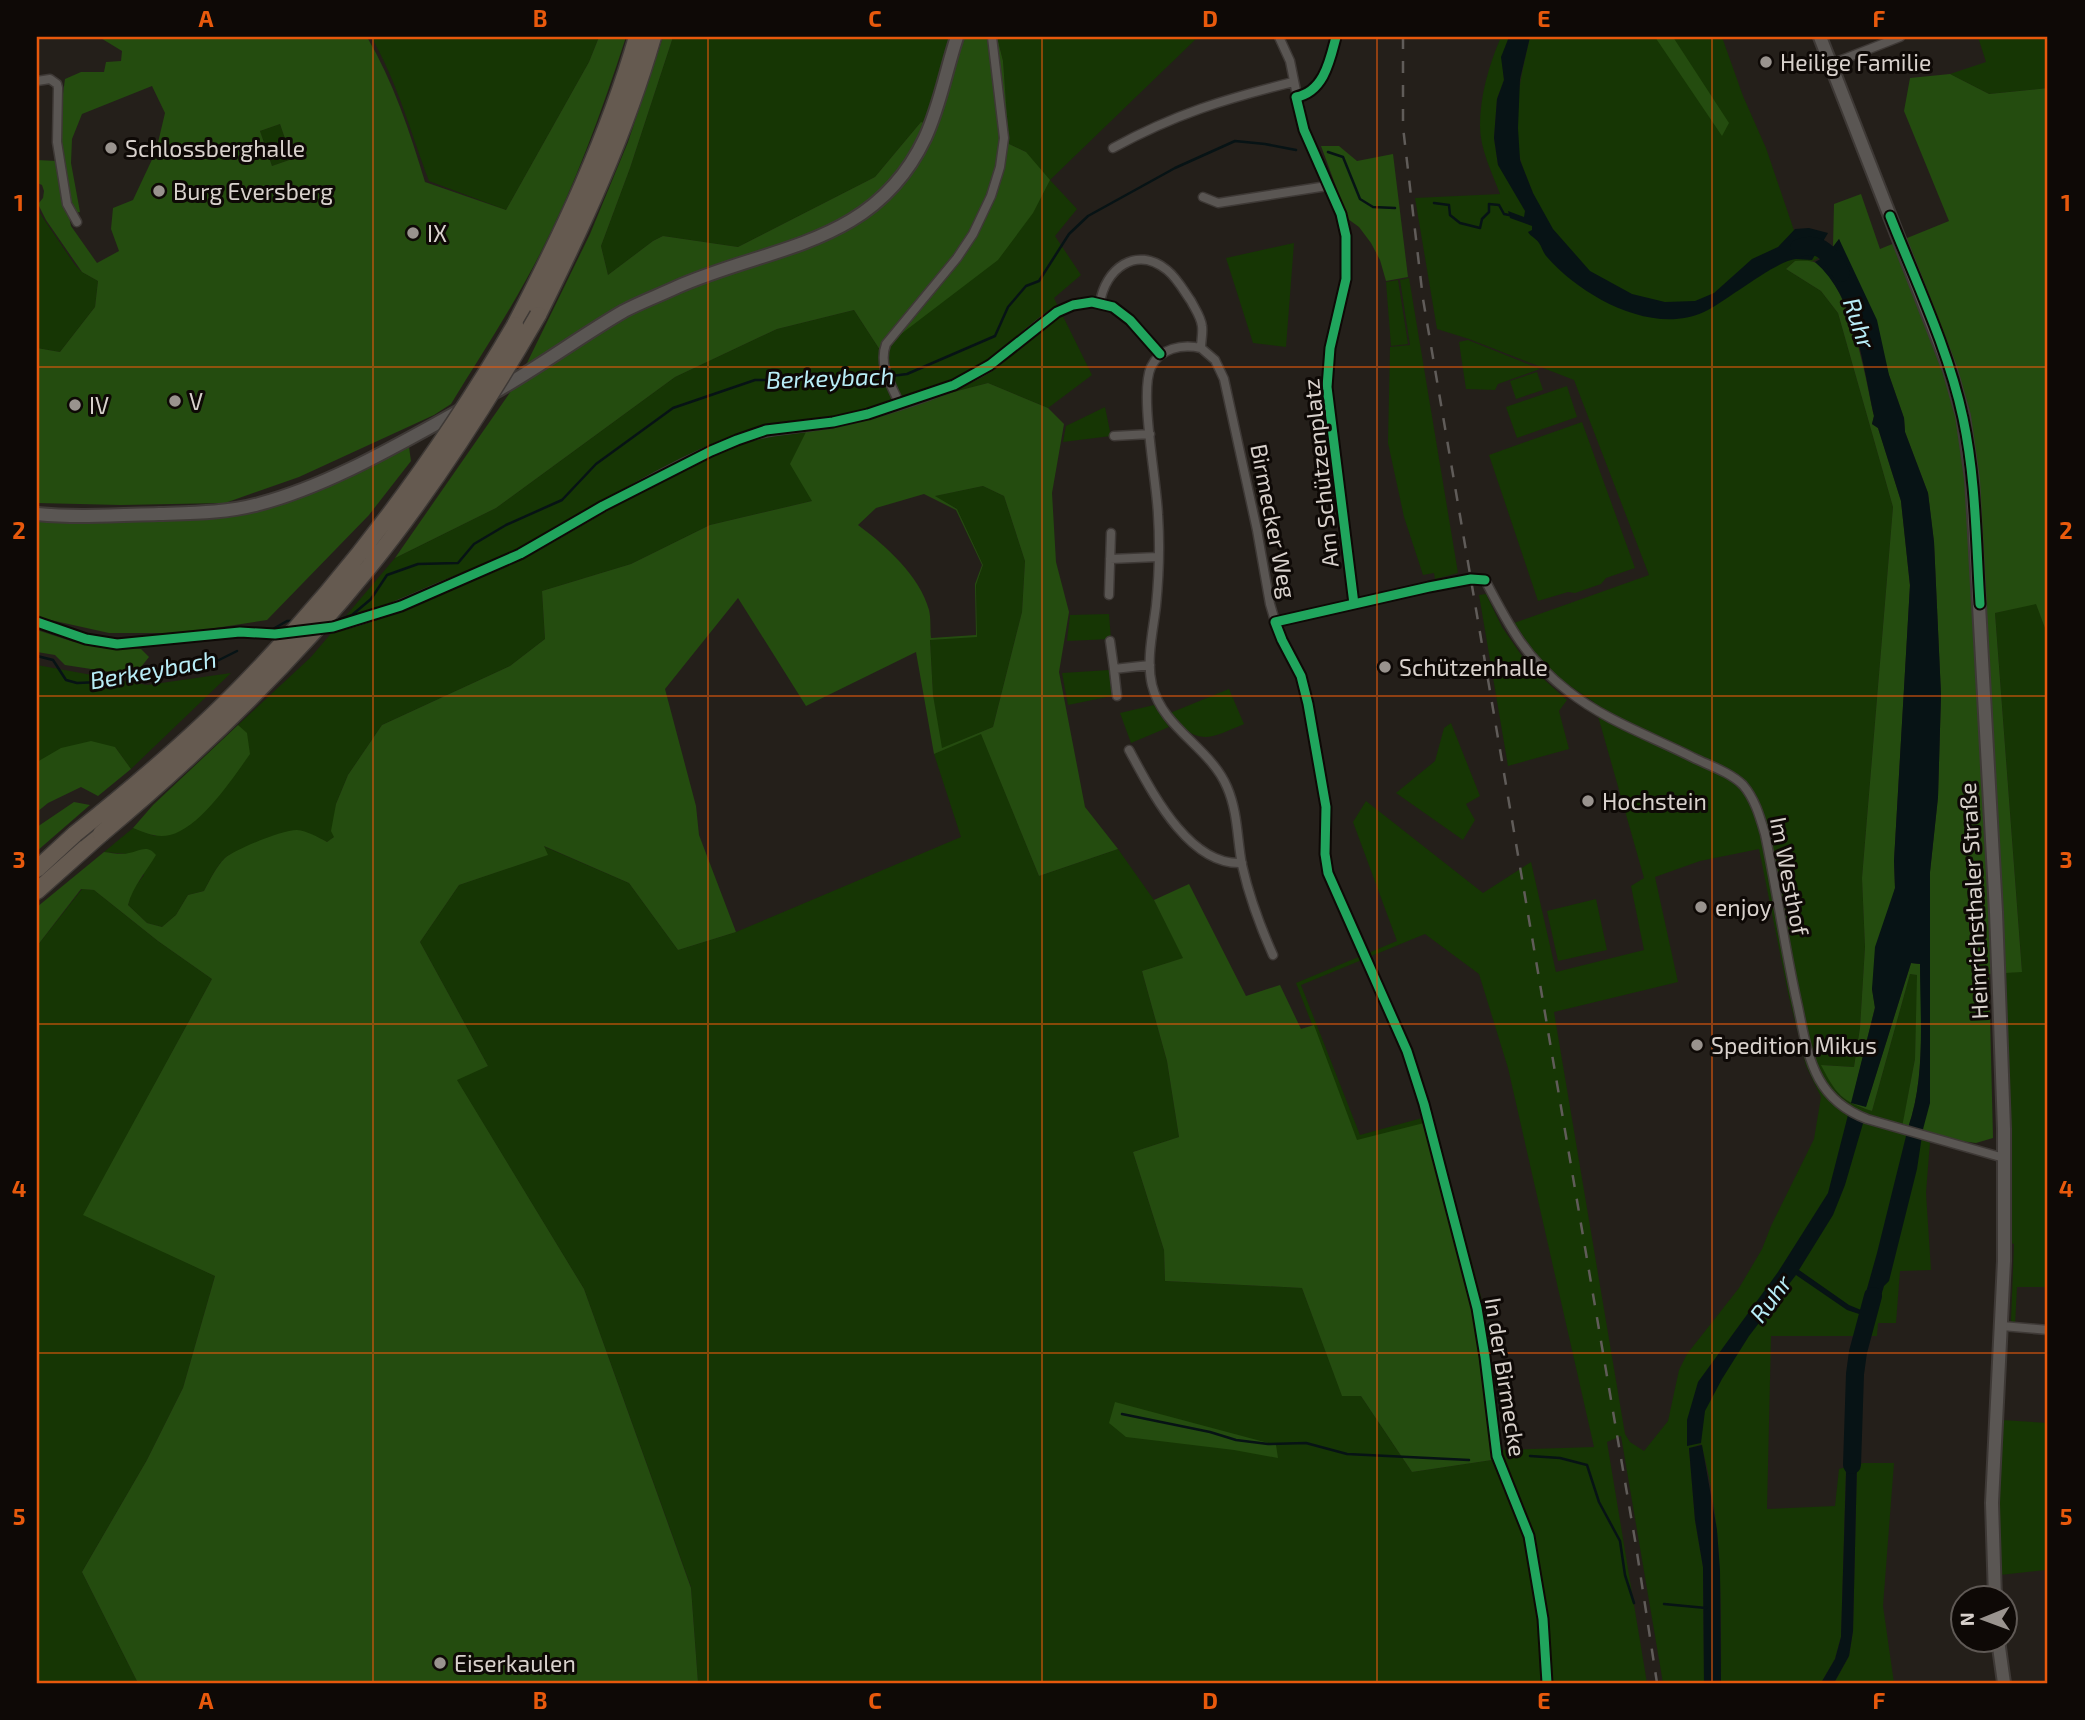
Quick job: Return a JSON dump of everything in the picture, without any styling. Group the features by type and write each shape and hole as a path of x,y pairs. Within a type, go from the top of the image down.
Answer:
{"highway":[{"path":"37,869 171,754 244,685 345,573 436,453 477,390 550,258 609,119 637,37"},
{"path":"37,891 215,734 269,681 337,606 408,517 459,445 538,315 601,182 628,114 653,37"}],"main road":[{"path":"37,514 94,516 206,512 257,505 281,497 353,466 512,383 626,310 695,279 821,238 872,207 905,172 920,149 931,122 957,37"},
{"name":"Heinrichsthaler Straße","path":"1820,37 1950,370 1963,416 1971,469 1998,936 2004,1158 2002,1326 1992,1503 1995,1584"},
{"path":"2000,1654 2004,1683"}],"street":[{"path":"900,405 884,369 883,355 886,345 965,247 988,204 1000,166 1003,129 992,37"},
{"name":"Am Schützenplatz","path":"1279,37 1290,61 1304,130 1341,214 1347,253 1346,279 1328,363 1327,387 1354,604"},
{"path":"1296,97 1307,94 1322,79 1336,37"},
{"path":"1831,64 1900,37"},
{"path":"37,81 50,79 57,84 57,142 67,204 77,222"},
{"path":"1113,148 1192,110 1293,82"},
{"path":"1203,197 1218,204 1327,186"},
{"path":"1100,303 1104,284 1118,268 1140,260 1158,265 1169,272 1198,313 1202,327 1201,348 1177,347 1160,354 1148,377 1150,434 1157,488 1158,557 1150,665 1152,686 1158,703 1172,724 1217,771 1226,785 1237,823 1242,863 1253,904 1273,956"},
{"path":"37,622 86,639 117,644 240,632 275,635 333,627 401,606 520,554 603,506 737,440 766,430 833,422 900,405 954,385 981,372 1056,312 1073,305 1100,303 1113,307 1125,316 1160,354"},
{"name":"Birmecker Weg","path":"1201,348 1214,360 1224,379 1275,622 1301,677 1308,704 1326,807 1325,854 1328,873 1368,962"},
{"path":"1114,436 1150,434"},
{"path":"1109,595 1111,533"},
{"path":"1111,559 1158,557"},
{"name":"Im Westhof","path":"1354,604 1471,579 1485,580 1520,643 1542,668 1569,692 1629,727 1729,775 1746,790 1759,813 1791,981 1809,1056 1833,1099 1867,1119 2004,1158"},
{"path":"1275,622 1354,604"},
{"path":"1110,641 1117,696"},
{"path":"1114,669 1150,665"},
{"path":"1129,750 1152,792 1181,831 1218,859 1226,863 1242,863"},
{"name":"In der Birmecke","path":"1368,962 1416,1076 1470,1281 1483,1338 1497,1456 1529,1536 1534,1561 1543,1619 1547,1683"},
{"path":"2002,1326 2048,1330"}],"green space":[{"path":"99,37 367,37 400,107 425,182 506,210 589,62 599,37 626,37 594,130 542,251 451,404 434,415 299,477 225,503 37,503 37,348 60,352 95,307 98,281 82,272 46,220 38,204 44,191 42,185 37,183 37,160 57,161 71,226 97,263 119,251 111,229 113,208 133,200 156,151 165,113 152,86 82,114 72,139 71,163 80,212 75,213 71,204 60,139 60,116 65,79 81,72 104,72 106,62 121,61 122,51","holes":["280,124 292,159 272,166 260,131"]},
{"path":"371,37 599,37 589,62 506,210 429,181 396,89"},
{"path":"663,37 673,37 601,246 608,275 663,236 738,247 875,177 921,122 937,127 963,37 997,37 1003,61 1009,144 1026,152 1050,180 1033,213 998,260 880,350 854,310 777,329 675,377 496,508 395,558 511,391 627,316 724,265 526,365 590,234 628,142"},
{"path":"673,37 959,37 926,123 921,122 875,177 738,247 663,236 608,275 601,246"},
{"path":"997,37 1198,37 1050,180 1077,209 1055,236 1081,275 1054,298 1092,375 1048,408 988,383 807,430 812,501 710,525 631,564 542,591 545,639 510,666 382,725 348,775 336,804 334,837 327,842 306,833 288,832 230,855 219,865 204,891 188,895 176,915 162,927 147,923 128,905 132,890 144,875 128,854 104,852 133,828 155,836 247,734 238,725 311,657 395,558 496,508 675,377 777,329 854,310 880,350 1026,152 1009,144 1003,61"},
{"path":"1501,37 1509,37 1502,57 1504,80 1497,99 1494,138 1498,165 1533,193 1521,162 1516,131 1520,83 1530,37 1722,37 1743,96 1766,148 1800,248 1824,255 1813,261 1795,261 1786,269 1821,291 1838,313 1893,507 1862,878 1865,947 1860,1028 1854,1067 1822,1065 1841,1096 1872,1111 1910,974 1918,975 1915,1059 1902,1129 1930,1142 1926,1193 1931,1270 1900,1271 1896,1323 1878,1323 1877,1336 1771,1336 1767,1509 1835,1506 1839,1469 1846,1467 1841,1637 1835,1659 1821,1683 1721,1683 1717,1533 1701,1444 1689,1449 1695,1520 1703,1567 1704,1683 1663,1683 1621,1436 1607,1442 1647,1683 698,1683 691,1587 584,1289 456,1079 488,1066 420,942 459,885 547,855 543,846 629,883 678,950 736,932 961,837 934,754 981,733 1039,876 1118,849 1154,900 1184,958 1142,971 1167,1061 1179,1137 1133,1152 1164,1250 1165,1281 1302,1288 1342,1395 1361,1396 1412,1472 1492,1460 1474,1318 1424,1124 1357,1141 1296,983 1397,941 1353,822 1366,801 1483,893 1531,862 1556,972 1644,950 1631,886 1644,878 1594,702 1561,680 1533,650 1514,623 1649,575 1574,380 1437,329 1415,198 1500,194 1484,152 1480,114 1489,69","holes":["1759,849 1788,993 1806,1066 1821,1097 1814,1139 1762,1249 1739,1288 1687,1354 1679,1370 1668,1421 1644,1451 1630,1442 1625,1434 1554,1012 1678,982 1655,877 1700,861","1425,934 1479,974 1508,1068 1594,1447 1502,1450 1482,1300 1433,1115 1360,1135 1301,985"]},
{"path":"1655,37 1673,37 1729,123 1722,136"},
{"path":"1978,37 2048,37 2048,88 1989,94 1950,74 1986,62"},
{"path":"1950,74 1989,94 2048,88 2048,636 2036,604 1995,613 2022,972 1989,974 1993,1138 1976,1143 1938,1138 1902,1127 1915,1059 1917,975 1910,974 1872,1111 1853,1104 1840,1095 1821,1065 1854,1067 1860,1028 1865,947 1862,878 1893,507 1838,313 1821,291 1786,269 1795,261 1814,262 1828,274 1838,291 1861,357 1874,416 1872,424 1878,428 1901,501 1910,586 1894,861 1895,888 1872,989 1875,1007 1852,1102 1866,1106 1911,963 1921,964 1920,1068 1908,1128 1930,1103 1930,872 1938,797 1941,695 1934,542 1928,493 1905,432 1904,418 1839,239 1833,247 1834,204 1861,194 1880,249 1949,221 1904,111 1910,78"},
{"path":"280,124 292,159 272,166 260,131"},
{"path":"1321,146 1339,146 1357,161 1393,154 1408,277 1386,281 1380,260 1371,243 1359,227 1348,219"},
{"path":"37,209 75,265 98,281 95,307 60,352 37,348 37,286 40,283 37,278"},
{"path":"1294,243 1286,347 1253,343 1226,258"},
{"path":"1409,278 1458,573 1435,579 1434,573 1423,575 1404,517 1388,443 1390,347 1410,345 1400,280"},
{"path":"1398,280 1408,344 1391,346 1386,282"},
{"path":"1468,340 1540,369 1498,384 1495,390 1466,389 1459,342"},
{"path":"1537,372 1543,390 1516,399 1510,381"},
{"path":"988,383 1048,408 1064,424 1052,493 1056,562 1069,612 1059,672 1085,807 1118,849 1039,876 981,734 934,754 916,652 806,706 738,598 665,689 696,806 699,835 736,932 678,950 629,883 544,846 548,855 459,885 420,942 488,1066 457,1080 584,1289 691,1588 698,1683 138,1683 82,1572 147,1460 183,1388 215,1276 83,1215 212,979 158,941 94,890 81,889 37,946 37,907 104,852 123,854 146,849 156,855 136,885 128,905 147,923 162,927 176,915 188,895 204,891 225,858 239,850 271,836 297,830 327,842 334,837 331,831 336,804 348,775 382,725 510,666 545,639 542,591 631,564 710,525 812,501 790,464 807,430","holes":["983,486 1004,496 1025,561 1022,612 993,727 942,748 933,695 930,640 977,637 976,585 983,565 957,509 935,496","924,494 956,510 982,565 975,584 976,635 931,638 929,610 918,585 900,562 858,525 876,508"]},
{"path":"1567,386 1577,417 1517,438 1506,407"},
{"path":"1105,407 1111,436 1063,442 1066,426"},
{"path":"1582,422 1635,568 1575,593 1568,592 1538,601 1489,455"},
{"path":"409,447 411,461 369,515 267,620 183,633 109,633 37,617 37,520 143,522 262,510 339,482"},
{"path":"983,486 1004,496 1025,561 1022,612 993,727 941,749 933,695 930,640 977,636 976,585 983,565 957,509 934,496"},
{"path":"1486,594 1502,627 1529,666 1567,700 1559,711 1569,749 1508,766 1479,595"},
{"path":"2036,603 2048,636 2048,1287 2017,1287 2015,1325 2011,1321 2014,1244 2011,1243 2006,973 2022,971 1995,613"},
{"path":"1109,614 1111,639 1067,641 1070,615"},
{"path":"37,630 74,642 141,649 149,657 141,667 117,673 65,665 55,655 37,652"},
{"path":"37,665 147,685 231,673 131,769 115,747 37,762"},
{"path":"1109,670 1112,696 1068,705 1062,673"},
{"path":"1229,689 1244,724 1232,729 1212,736 1196,735 1179,724 1170,713"},
{"path":"1154,705 1169,727 1131,743 1120,713"},
{"path":"1451,723 1480,796 1466,804 1475,820 1463,840 1396,793 1435,761 1444,728"},
{"path":"238,725 247,733 250,754 204,813 193,823 170,835 156,835 133,828 153,805"},
{"path":"91,741 115,747 131,769 98,796 81,787 48,803 37,812 37,762 61,748"},
{"path":"74,802 90,805 37,851 37,827"},
{"path":"1189,884 1246,996 1280,985 1301,1029 1314,1025 1357,1140 1424,1123 1474,1318 1492,1460 1412,1472 1361,1396 1342,1396 1302,1288 1165,1281 1164,1250 1133,1152 1179,1137 1167,1061 1142,971 1183,958 1154,900"},
{"path":"82,889 94,890 158,941 212,979 84,1214 215,1276 183,1388 147,1460 82,1572 138,1683 37,1683 37,946"},
{"path":"1596,899 1607,950 1558,961 1547,911"},
{"path":"1115,1402 1276,1445 1278,1458 1126,1437 1109,1423"},
{"path":"2002,1420 2048,1423 2048,1573 2046,1570 2000,1575 1997,1496"},
{"path":"1894,1463 1883,1606 1894,1683 1834,1683 1849,1656 1853,1631 1857,1464"}],"water":[{"path":"1509,37 1530,37 1520,79 1520,160 1533,193 1553,229 1590,271 1632,294 1665,302 1695,301 1714,293 1752,259 1778,247 1795,229 1809,228 1828,233 1812,260 1787,261 1704,312 1684,318 1662,319 1619,308 1598,298 1561,272 1528,232 1532,230 1532,226 1510,218 1508,211 1524,217 1525,211 1498,165 1494,138 1497,99 1504,80 1501,57"},
{"path":"1839,239 1877,320 1889,375 1904,418 1905,432 1928,493 1934,542 1941,695 1938,797 1930,872 1930,1103 1922,1133 1908,1128 1914,1109 1920,1068 1920,964 1911,963 1866,1107 1851,1103 1875,1008 1872,989 1875,947 1895,888 1894,861 1910,585 1901,501 1878,428 1872,424 1874,416 1856,333 1840,294 1815,262 1826,256"},
{"path":"1848,1115 1864,1120 1845,1185 1833,1215 1799,1270 1849,1305 1861,1310 1907,1132 1922,1136 1917,1169 1889,1281 1884,1286 1874,1319 1847,1310 1796,1275 1749,1336 1722,1379 1705,1411 1701,1443 1687,1446 1687,1420 1698,1382 1778,1272 1828,1193"},
{"path":"1847,1443 1855,1443 1857,1464 1853,1631 1849,1656 1834,1683 1821,1683 1835,1659 1841,1637"},
{"path":"1702,1445 1717,1530 1721,1683 1704,1683 1703,1567 1695,1520 1689,1448"}],"waterway":[{"name":"Berkeybach","path":"330,623 352,615 371,599 387,575 418,564 458,563 474,544 506,525 562,500 596,464 673,408 755,380 785,380 823,373 845,382 907,374 995,336 1008,307 1026,286 1039,281 1069,234 1088,216 1175,168 1235,141 1296,150"},
{"name":"Berkeybach","path":"1328,152 1343,157 1360,199 1373,207 1395,208"},
{"name":"Berkeybach","path":"1434,203 1449,205 1450,215 1460,223 1480,228 1482,219 1489,212 1489,204 1499,205 1504,214 1509,215"},
{"name":"Ruhr","path":"1799,248 1813,246 1825,251 1841,273"},
{"name":"Berkeybach","path":"273,629 292,621"},
{"name":"Berkeybach","path":"37,656 53,660 66,680 77,683 100,682 128,674 150,673 193,664 211,664 237,651"},
{"name":"Ruhr","path":"1852,1465 1855,1374 1873,1296"},
{"path":"1122,1414 1236,1440 1268,1444 1306,1443 1347,1454 1469,1460"},
{"path":"1530,1456 1560,1458 1587,1465 1599,1502 1620,1541 1625,1575 1634,1603"},
{"path":"1664,1604 1706,1608"}],"railway":[{"path":"1403,37 1403,127 1423,299 1636,1546 1657,1683"}],"cycle path":[{"path":"1336,37 1328,65 1319,82 1306,94 1296,97 1304,130 1341,214 1346,236 1346,279 1330,348 1327,387 1354,604"},
{"path":"1890,216 1921,290 1957,392 1973,487 1980,604"},
{"path":"37,622 86,639 117,644 240,632 275,634 333,627 401,606 520,554 603,506 737,440 766,430 833,422 868,414 954,385 990,365 1057,312 1073,305 1092,302 1113,307 1130,320 1160,354"},
{"path":"1485,580 1471,579 1429,587 1275,622 1301,676 1308,704 1326,807 1325,854 1328,873 1407,1051 1424,1104 1477,1308 1497,1456 1529,1536 1543,1619 1547,1683"}],"place":[{"name":"Heilige Familie","path":"1766,62"},
{"name":"Schlossberghalle","path":"111,148"},
{"name":"Burg Eversberg","path":"159,191"},
{"name":"IX","path":"413,233"},
{"name":"V","path":"175,401"},
{"name":"IV","path":"75,405"},
{"name":"Schützenhalle","path":"1385,667"},
{"name":"Hochstein","path":"1588,801"},
{"name":"enjoy","path":"1701,907"},
{"name":"Spedition Mikus","path":"1697,1045"},
{"name":"Eiserkaulen","path":"440,1663"}]}
